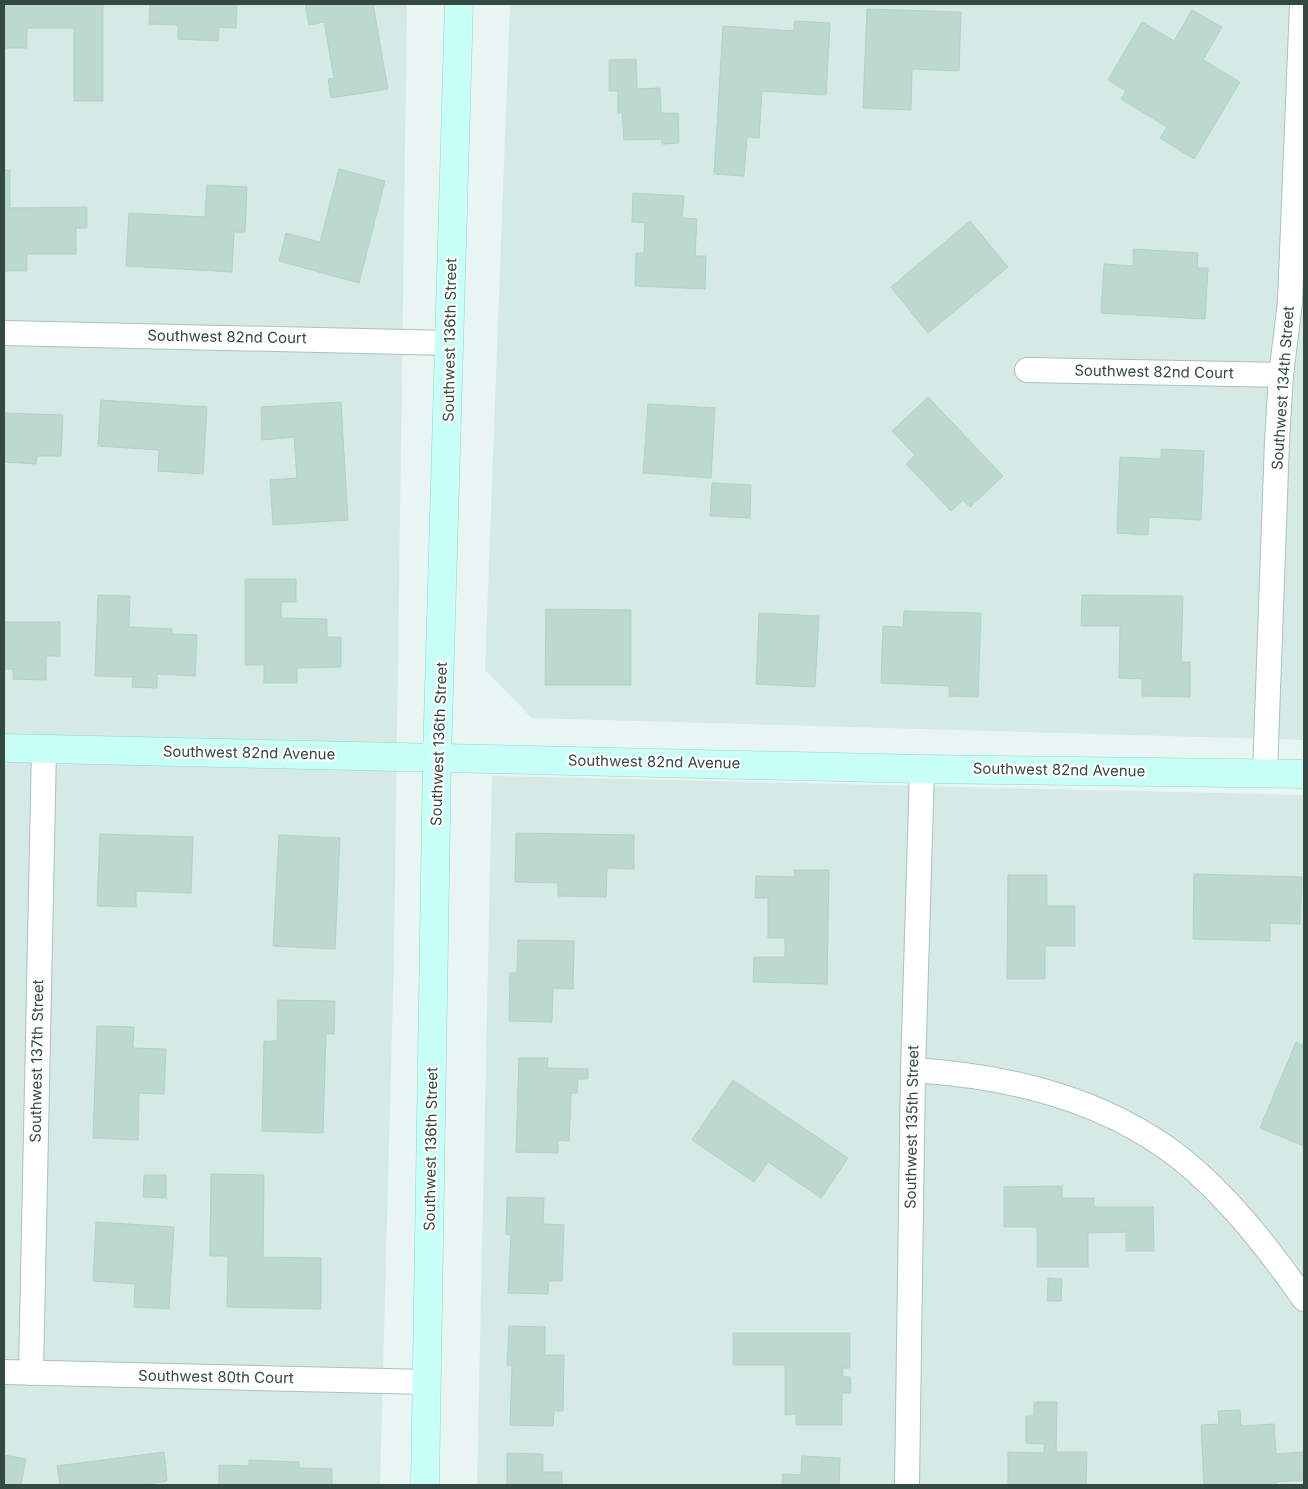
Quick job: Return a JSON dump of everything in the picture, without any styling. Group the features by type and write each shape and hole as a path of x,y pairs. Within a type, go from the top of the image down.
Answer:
{"street":[{"name":"Southwest 136th Street","path":"425,1485 437,757 458,4"},
{"name":"Southwest 134th Street","path":"1265,773 1281,375 1290,302 1302,4"},
{"name":"Southwest 82nd Court","path":"4,333 450,343"},
{"name":"Southwest 82nd Court","path":"1027,370 1281,375"},
{"name":"Southwest 82nd Avenue","path":"4,748 922,769 1304,774"},
{"name":"Southwest 137th Street","path":"31,1373 44,749"},
{"name":"Southwest 135th Street","path":"908,1485 913,1070 922,769"},
{"path":"913,1070 989,1078 1047,1091 1095,1108 1143,1133 1179,1158 1233,1209 1304,1299"},
{"name":"Southwest 80th Court","path":"4,1372 428,1382"}],"shaded area":[{"path":"4,4 407,4 394,954 380,1485 4,1485"},
{"path":"510,4 1304,4 1304,740 532,718 485,670"},
{"path":"492,776 1304,795 1304,1485 477,1485"}],"building":[{"path":"4,4 103,4 103,101 74,101 74,28 27,28 27,48 4,48"},
{"path":"150,4 237,4 236,28 219,27 218,41 178,39 178,25 149,24"},
{"path":"305,4 373,4 388,89 331,98 328,79 334,78 324,22 309,25"},
{"path":"867,9 961,12 959,71 912,69 911,110 863,108"},
{"path":"1192,10 1222,27 1203,60 1240,82 1194,159 1160,138 1167,127 1121,99 1126,91 1108,80 1142,22 1174,41"},
{"path":"795,21 830,23 826,95 762,91 759,138 747,137 744,176 714,174 723,26 794,31"},
{"path":"636,59 637,89 660,88 661,113 678,113 679,143 662,144 662,139 624,140 622,113 618,113 618,91 609,91 609,60"},
{"path":"339,169 385,181 359,283 279,261 286,233 320,242"},
{"path":"4,170 10,170 10,208 87,207 87,228 76,228 76,254 27,254 27,271 4,271"},
{"path":"207,185 247,187 245,232 234,232 232,272 126,266 129,213 205,217"},
{"path":"633,193 684,196 682,218 697,219 695,256 706,256 705,289 635,286 636,253 644,253 645,223 632,222"},
{"path":"970,221 1008,267 928,333 891,287"},
{"path":"1133,249 1198,253 1197,268 1208,268 1205,319 1101,313 1104,264 1133,266"},
{"path":"928,397 1003,476 970,507 963,500 951,511 906,464 915,455 892,431"},
{"path":"101,400 207,407 203,474 158,471 159,450 98,446"},
{"path":"341,402 348,520 273,525 270,480 297,478 294,437 262,440 261,407"},
{"path":"648,404 715,408 711,478 643,473"},
{"path":"4,413 63,415 61,456 37,456 36,464 4,462"},
{"path":"1161,449 1204,451 1201,520 1149,517 1148,535 1117,533 1120,457 1161,459"},
{"path":"712,483 751,485 750,518 710,516"},
{"path":"245,579 296,579 296,602 281,602 281,618 327,619 327,637 341,637 341,667 297,668 297,683 264,683 264,665 245,665"},
{"path":"98,595 130,596 129,627 172,629 172,634 197,635 195,676 157,674 157,688 132,687 133,677 95,676"},
{"path":"1082,595 1183,596 1181,662 1190,662 1190,697 1142,696 1142,679 1119,678 1120,626 1081,626"},
{"path":"546,609 631,610 631,685 545,685"},
{"path":"904,611 981,613 978,697 949,696 949,686 881,683 883,626 903,627"},
{"path":"759,613 819,616 815,687 756,684"},
{"path":"4,622 60,622 60,656 46,656 46,680 13,679 13,669 4,669"},
{"path":"516,833 634,835 634,869 607,868 606,897 558,896 558,883 515,882"},
{"path":"100,834 193,837 191,893 136,891 136,907 97,906"},
{"path":"279,835 340,838 335,949 273,946"},
{"path":"794,870 829,870 827,984 753,982 754,957 785,957 785,938 768,938 768,898 755,898 756,876 795,877"},
{"path":"1194,874 1302,877 1300,924 1270,923 1270,941 1193,939"},
{"path":"1008,875 1047,875 1047,906 1075,906 1075,946 1045,946 1045,979 1007,979"},
{"path":"518,940 574,941 573,989 553,988 552,1022 509,1021 510,973 517,973"},
{"path":"278,1000 335,1001 334,1034 326,1034 323,1133 262,1131 264,1041 277,1041"},
{"path":"97,1026 134,1027 133,1048 166,1049 164,1094 139,1093 138,1140 93,1138"},
{"path":"1296,1042 1304,1046 1304,1146 1260,1128"},
{"path":"519,1058 548,1058 547,1068 588,1069 588,1079 578,1079 577,1093 571,1093 569,1141 558,1140 558,1153 516,1152"},
{"path":"733,1080 848,1158 821,1198 768,1162 754,1182 692,1140"},
{"path":"211,1174 264,1175 263,1257 321,1258 321,1309 227,1307 228,1256 210,1256"},
{"path":"144,1175 166,1175 166,1198 143,1197"},
{"path":"1062,1186 1062,1198 1094,1198 1094,1207 1153,1207 1154,1251 1126,1251 1126,1232 1088,1233 1088,1267 1037,1267 1037,1227 1004,1227 1004,1187"},
{"path":"507,1197 544,1198 543,1224 564,1225 562,1281 549,1281 548,1294 508,1293 511,1235 506,1234"},
{"path":"96,1222 174,1227 169,1309 134,1307 135,1284 93,1281"},
{"path":"1048,1278 1062,1279 1061,1301 1047,1301"},
{"path":"509,1326 545,1327 545,1355 564,1355 563,1411 554,1411 553,1426 510,1425 512,1366 507,1365"},
{"path":"733,1333 850,1333 850,1368 843,1368 843,1377 850,1377 851,1393 842,1393 842,1425 796,1425 796,1414 785,1415 785,1365 733,1365"},
{"path":"1034,1402 1057,1402 1056,1452 1087,1452 1086,1485 1008,1485 1008,1452 1044,1453 1044,1444 1026,1443 1026,1416 1034,1416"},
{"path":"1240,1410 1241,1426 1274,1424 1276,1454 1304,1452 1304,1480 1276,1482 1276,1485 1204,1485 1201,1425 1219,1424 1218,1411"},
{"path":"164,1452 167,1481 142,1485 60,1485 57,1466"},
{"path":"507,1453 543,1454 543,1472 562,1472 562,1485 507,1485"},
{"path":"4,1455 26,1459 21,1485 4,1485"},
{"path":"802,1456 840,1458 839,1485 782,1485 783,1474 801,1475"},
{"path":"249,1460 299,1462 299,1468 332,1469 332,1485 219,1485 219,1465 249,1466"}]}
